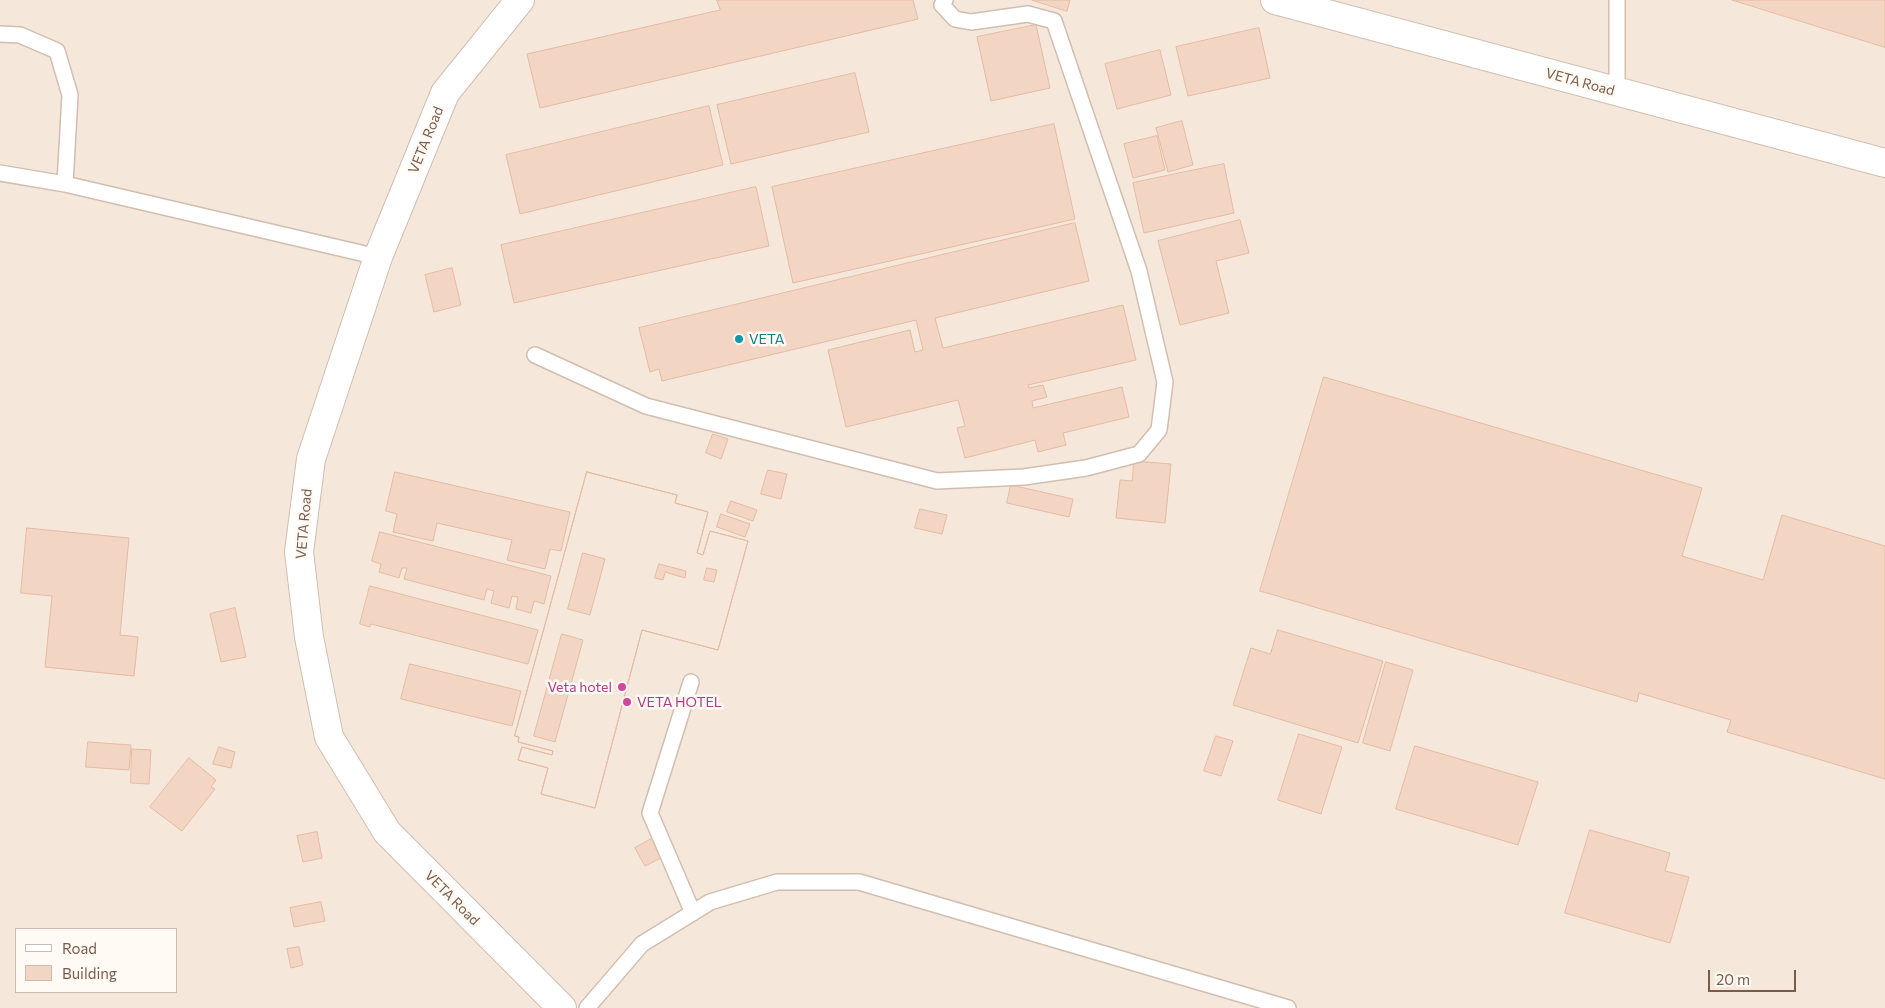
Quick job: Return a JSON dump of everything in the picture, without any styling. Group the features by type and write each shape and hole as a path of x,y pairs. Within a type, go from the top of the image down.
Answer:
{"street":[{"name":"VETA Road","path":"520,0 445,93 378,257 311,460 299,552 309,637 329,737 387,832 562,1008"},
{"name":"VETA Road","path":"1275,0 1885,163"}],"lane":[{"path":"535,355 646,406 937,481 1024,477 1086,468 1139,454 1159,430 1165,382 1138,271 1054,21 1028,14 971,22 955,19 942,5 945,0"},
{"path":"1617,0 1617,92"},
{"path":"0,34 20,35 57,51 70,95 66,184"},
{"path":"0,173 66,184 378,257"},
{"path":"691,682 650,813 693,913"},
{"path":"587,1008 642,944 710,902 777,882 859,882 1288,1008"}],"shaded area":[{"path":"0,0 1885,0 1885,1008 0,1008"}],"building":[{"path":"717,0 913,0 918,19 540,108 527,54 720,10"},
{"path":"1032,0 1070,0 1067,11"},
{"path":"1732,0 1885,0 1885,47"},
{"path":"1036,25 1050,88 991,101 977,37"},
{"path":"1259,28 1270,78 1188,96 1176,47"},
{"path":"1160,50 1171,95 1117,109 1105,64"},
{"path":"855,73 869,132 731,164 717,105"},
{"path":"709,106 723,165 520,214 506,155"},
{"path":"1182,121 1193,165 1168,172 1156,128"},
{"path":"1054,124 1075,219 793,283 772,187"},
{"path":"1157,136 1165,170 1133,178 1124,144"},
{"path":"1224,164 1234,213 1144,233 1133,183"},
{"path":"756,187 769,246 514,303 501,245"},
{"path":"1240,220 1249,253 1216,261 1229,313 1180,325 1158,241"},
{"name":"VETA","path":"1075,223 1089,281 935,318 943,348 1123,305 1136,360 1028,385 1029,388 1043,385 1047,397 1032,401 1033,408 1122,387 1129,417 1063,433 1066,445 1038,452 1035,440 965,458 957,428 965,426 958,400 846,427 828,350 910,330 915,352 923,350 916,320 662,381 659,369 650,372 639,328"},
{"path":"452,268 461,305 434,312 425,275"},
{"path":"1324,377 1702,488 1682,556 1763,580 1782,515 1885,546 1885,779 1727,732 1731,720 1639,693 1637,702 1260,591"},
{"path":"713,434 728,439 721,459 706,453"},
{"path":"1134,461 1171,464 1165,523 1116,518 1120,480 1132,481"},
{"path":"768,470 787,474 781,499 761,494"},
{"path":"395,472 570,512 561,551 550,549 545,569 507,560 512,540 437,523 433,541 393,532 397,514 386,511"},
{"path":"587,472 677,495 675,503 708,512 697,553 703,555 710,531 748,541 718,650 642,630 595,808 541,794 548,768 518,760 522,747 552,755 553,751 518,742 519,737 515,736","holes":["583,553 605,559 590,615 568,609","659,564 686,571 685,578 665,572 663,580 655,578","707,568 717,570 714,582 704,580","562,634 583,640 555,742 534,736"]},
{"path":"587,472 677,495 675,503 708,512 697,553 703,555 710,531 748,541 718,650 642,630 595,808 541,794 548,768 518,760 522,747 552,755 553,751 518,742 519,737 515,736"},
{"path":"1011,485 1073,499 1069,517 1007,503"},
{"path":"731,501 757,510 753,521 727,512"},
{"path":"920,509 947,515 942,534 915,528"},
{"path":"721,514 750,524 745,537 717,527"},
{"path":"27,528 129,538 120,635 138,637 134,676 45,667 52,596 21,593"},
{"path":"380,532 551,576 544,604 534,601 531,613 516,609 518,597 512,596 509,608 491,603 494,591 487,589 484,600 404,579 407,568 402,568 399,578 379,572 381,564 372,561"},
{"path":"370,586 538,630 528,664 371,624 370,627 360,624"},
{"path":"235,608 246,657 221,662 210,614"},
{"path":"1278,630 1383,661 1358,743 1233,705 1251,648 1270,654"},
{"path":"1386,662 1413,670 1390,751 1363,743"},
{"path":"410,664 521,691 512,726 401,699"},
{"path":"1299,734 1342,747 1321,814 1278,800"},
{"path":"1216,736 1233,741 1221,776 1204,771"},
{"path":"88,742 131,745 129,770 86,767"},
{"path":"1415,746 1538,782 1518,845 1396,809"},
{"path":"219,747 235,752 231,768 213,764"},
{"path":"132,749 151,750 149,784 131,783"},
{"path":"189,758 216,780 211,787 215,789 182,831 150,807"},
{"path":"1590,830 1670,853 1665,871 1689,877 1670,943 1565,913"},
{"path":"317,832 322,858 303,862 297,836"},
{"path":"655,837 665,856 645,866 635,848"},
{"path":"321,902 325,921 294,927 290,908"},
{"path":"299,947 303,965 291,968 287,949"}],"place":[{"name":"VETA","path":"739,339"},
{"name":"Veta hotel","path":"622,687"},
{"name":"VETA HOTEL","path":"627,702"}]}
